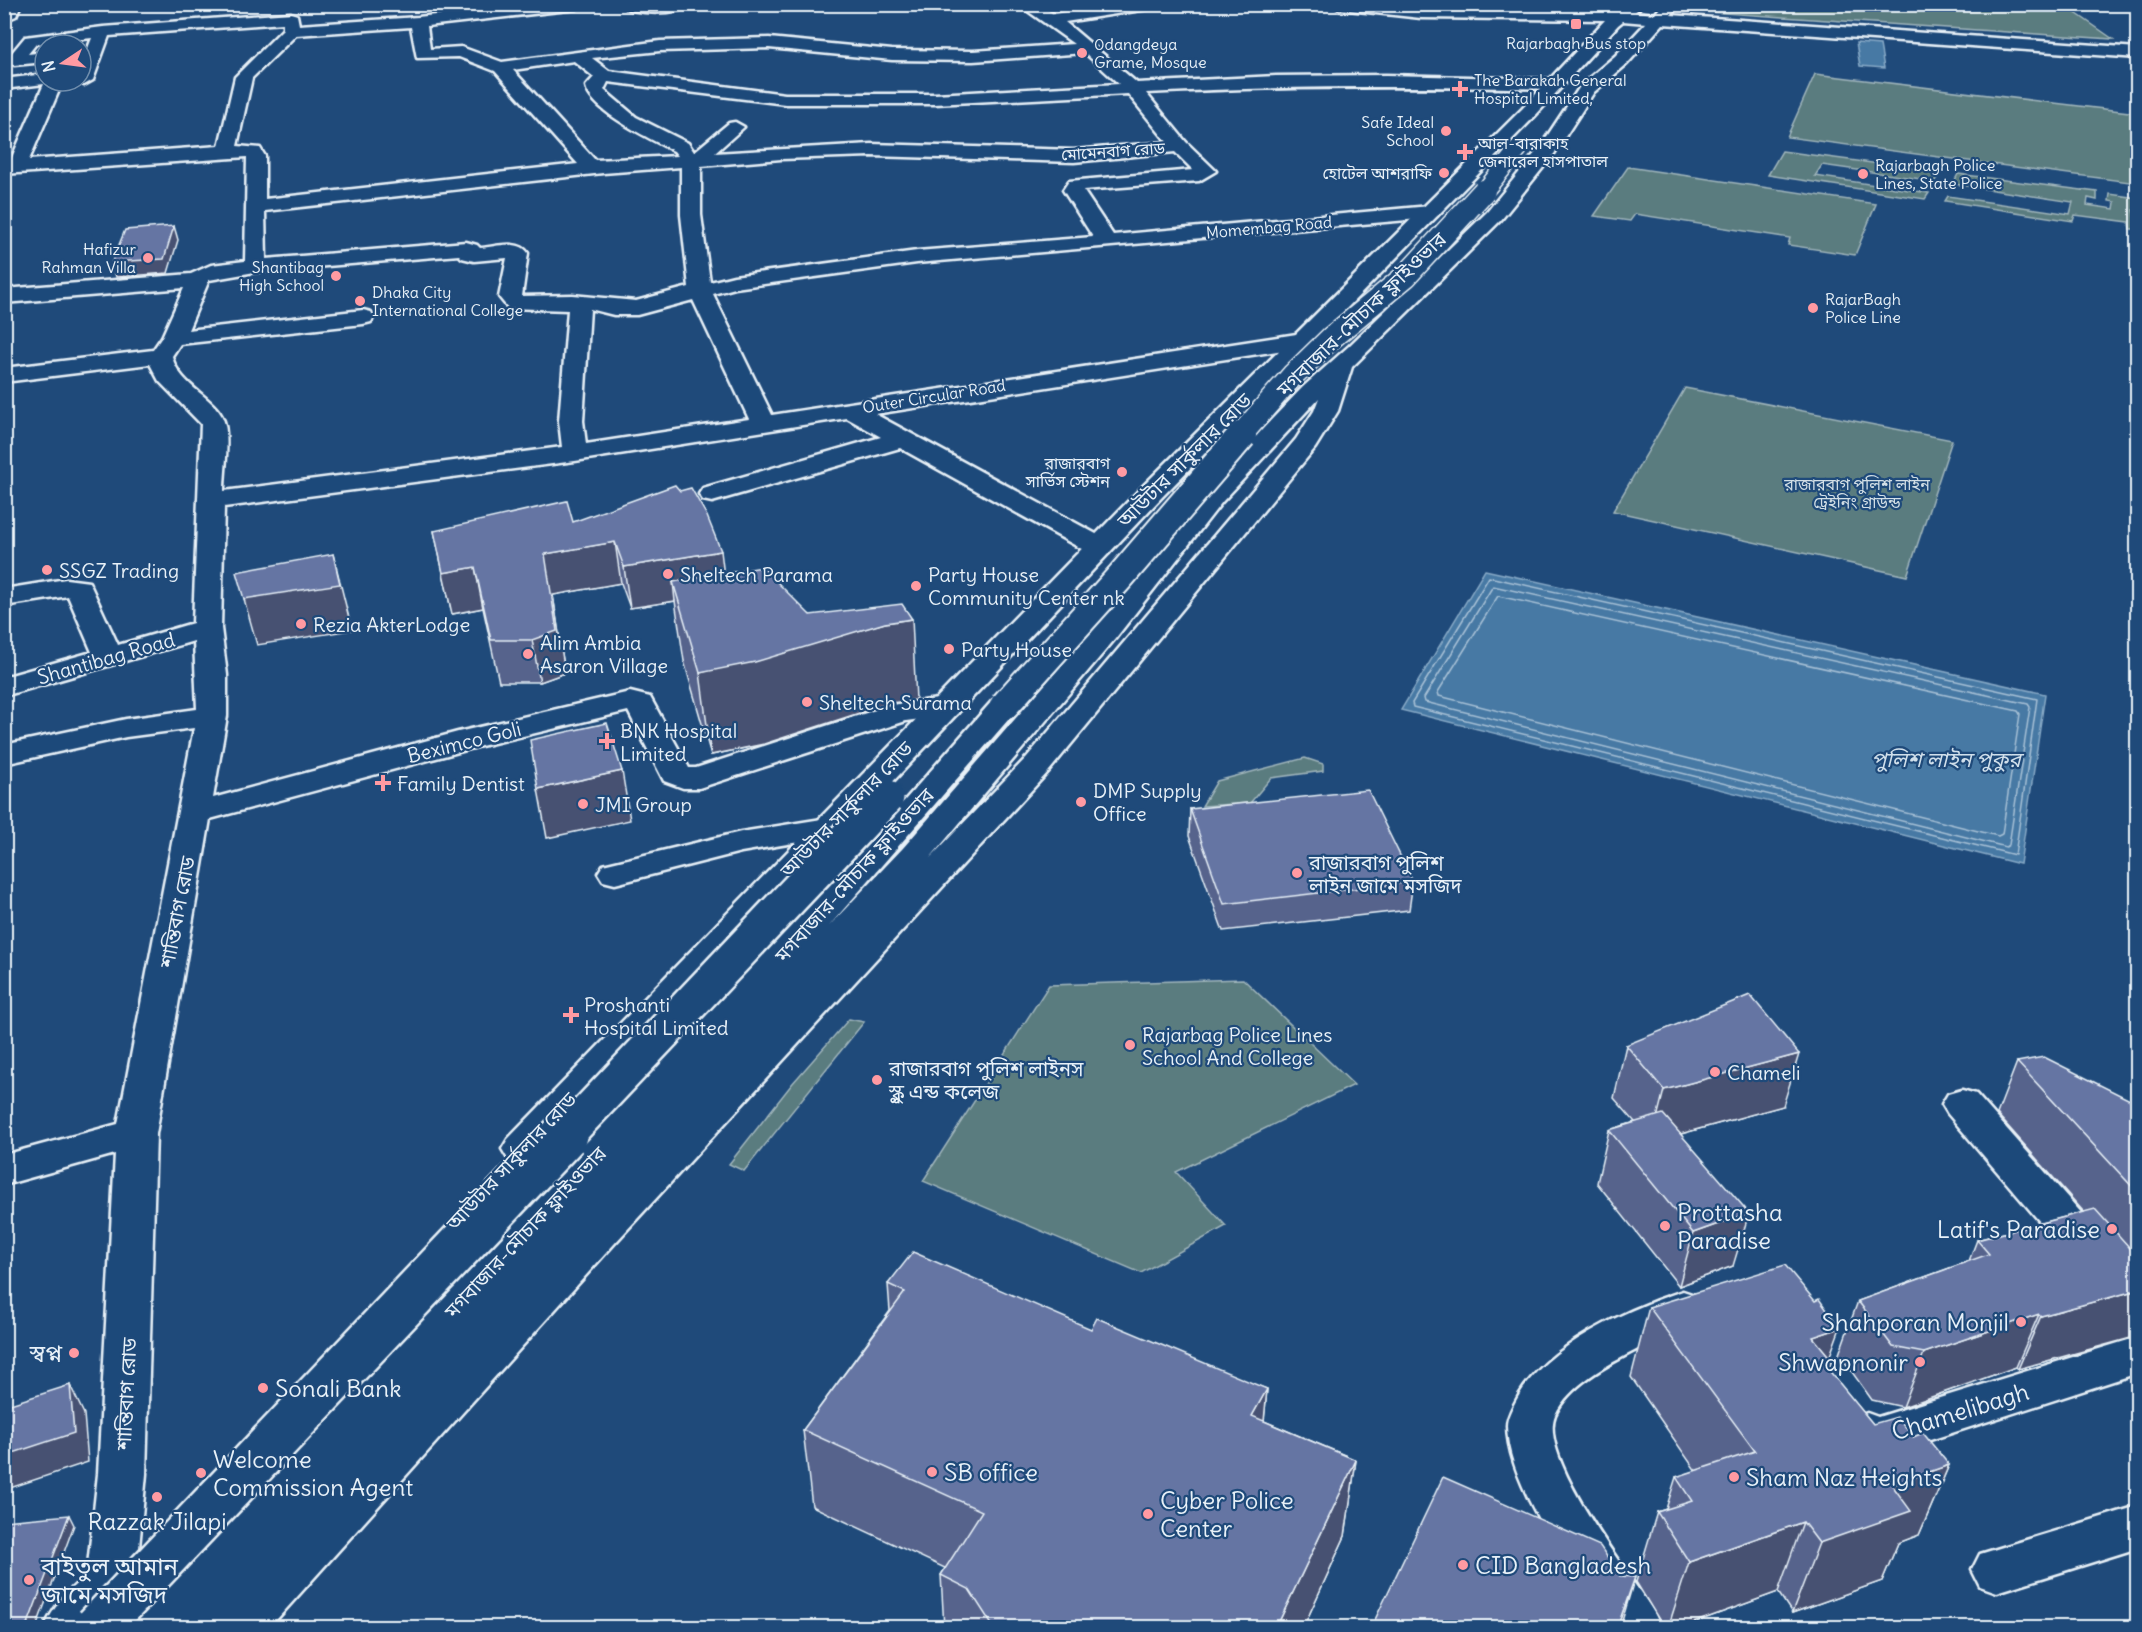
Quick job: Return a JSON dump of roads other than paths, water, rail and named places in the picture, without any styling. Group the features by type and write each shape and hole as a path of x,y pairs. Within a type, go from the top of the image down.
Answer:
{"street":[{"path":"4,16 10,13 13,4"},
{"path":"212,23 219,4"},
{"path":"227,151 244,77 291,30 418,22 577,4"},
{"path":"627,4 633,8 645,9 686,4"},
{"path":"1025,4 1050,19 1089,48 1158,115 1179,146"},
{"path":"1050,19 1148,4"},
{"path":"1340,4 1421,13 1570,13 1628,10"},
{"path":"1433,4 1663,12 2138,46"},
{"name":"আউটার সার্কুলার রোড","path":"105,1613 828,828 1099,547 1628,10"},
{"path":"1663,12 2138,53"},
{"path":"236,1628 599,1233 1038,764 1306,443 1326,411 1349,358 1494,216 1547,150 1587,89 1621,60 1663,12"},
{"path":"93,33 288,16 291,18 291,30"},
{"path":"418,22 423,54 461,52 501,67 589,165 603,167"},
{"path":"93,57 103,32"},
{"path":"33,40 14,60 33,58"},
{"path":"501,67 649,47 769,43 892,55 973,56 1089,48"},
{"path":"577,55 604,76 785,99 935,99 1130,87 1386,80 1553,84"},
{"path":"604,76 594,89 603,99 633,123 681,147 693,161 692,225 700,291 764,424"},
{"path":"4,84 33,80"},
{"path":"10,168 48,93"},
{"path":"935,99 956,152"},
{"name":"মগবাজার-মৌচাক ফ্লাইওভার","path":"157,1628 881,848 1121,576 1293,375 1331,338 1406,276 1477,200 1519,148 1531,129 1533,120 1528,113"},
{"path":"693,161 735,127"},
{"name":"মোমেনবাগ রোড","path":"255,206 603,167 780,153 871,150 1074,156 1179,146 1205,173 1073,187 1107,242"},
{"path":"10,168 227,151 253,152 256,156 255,266"},
{"name":"Momembag Road","path":"1107,242 1430,212"},
{"path":"4,296 201,277 255,266 466,248 470,249 469,254 474,255 516,251 518,253 510,297 516,303 572,302 593,303 614,308 637,308 734,282 917,257 1107,242"},
{"path":"167,347 201,277"},
{"path":"572,302 579,309 572,421 575,453"},
{"path":"4,375 363,317"},
{"path":"1303,340 1349,358"},
{"name":"Outer Circular Road","path":"848,409 1303,340"},
{"name":"শান্তিবাগ রোড","path":"105,1613 122,1474 136,1134 212,716 212,675 207,628 213,424 209,415 170,380 161,368 167,347"},
{"name":"মগবাজার-মৌচাক ফ্লাইওভার","path":"189,1628 557,1239 915,855 1105,633 1213,496 1311,392 1349,358"},
{"path":"210,501 575,453 848,409"},
{"name":"Outer Circular Road","path":"848,409 1099,547"},
{"path":"712,494 902,439"},
{"path":"4,598 66,587 80,588 109,657"},
{"name":"Shantibag Road","path":"4,687 207,628"},
{"name":"Beximco Goli","path":"196,813 469,739 630,701 639,704 647,724 675,774 683,778 699,778 902,712 946,707"},
{"path":"4,755 126,728 212,716"},
{"name":"আউটার সার্কুলার রোড","path":"69,1628 105,1613 886,797 907,769 919,734"},
{"path":"615,873 741,842 828,828"},
{"path":"1962,1104 2138,1307"},
{"path":"4,1170 136,1134"},
{"path":"1636,1628 1545,1485 1530,1437 1530,1423 1540,1400 1555,1382 1580,1360 1721,1289"},
{"name":"Chamelibagh","path":"1845,1402 1871,1439 2138,1355"},
{"path":"1997,1570 2138,1527"}],"water":[{"path":"1856,43 1880,45 1884,68 1860,66"},
{"name":"পুলিশ লাইন পুকুর","path":"1485,570 2045,694 2020,864 1401,710"}],"place":[{"name":"Rajarbagh Bus stop","path":"1576,24"},
{"name":"0dangdeya Grame, Mosque","path":"1082,53"},
{"name":"The Barakah General Hospital Limited,","path":"1460,89"},
{"name":"Safe Ideal School","path":"1446,131"},
{"name":"আল-বারাকাহ জেনারেল হাসপাতাল","path":"1465,152"},
{"name":"হোটেল আশরাফি","path":"1444,173"},
{"name":"Rajarbagh Police Lines, State Police","path":"1863,174"},
{"name":"Hafizur Rahman Villa","path":"148,258"},
{"name":"Shantibag High School","path":"336,276"},
{"name":"Dhaka City International College","path":"360,301"},
{"name":"RajarBagh Police Line","path":"1813,308"},
{"name":"রাজারবাগ সার্ভিস স্টেশন","path":"1122,472"},
{"name":"SSGZ Trading","path":"47,570"},
{"name":"Sheltech Parama","path":"668,574"},
{"name":"Party House Community Center nk","path":"916,586"},
{"name":"Rezia AkterLodge","path":"301,624"},
{"name":"Party House","path":"949,649"},
{"name":"Alim Ambia Asaron Village","path":"528,654"},
{"name":"Sheltech Surama","path":"807,702"},
{"name":"BNK Hospital Limited","path":"607,741"},
{"name":"Family Dentist","path":"383,783"},
{"name":"DMP Supply Office","path":"1081,802"},
{"name":"JMI Group","path":"583,804"},
{"name":"রাজারবাগ পুলিশ লাইন জামে মসজিদ","path":"1297,873"},
{"name":"Proshanti Hospital Limited","path":"571,1015"},
{"name":"Rajarbag Police Lines School And College","path":"1130,1045"},
{"name":"Chameli","path":"1715,1072"},
{"name":"রাজারবাগ পুলিশ লাইনস স্কুল এন্ড কলেজ","path":"877,1080"},
{"name":"Prottasha Paradise","path":"1665,1226"},
{"name":"Latif's Paradise","path":"2112,1229"},
{"name":"Shahporan Monjil","path":"2021,1322"},
{"name":"স্বপ্ন","path":"74,1353"},
{"name":"Shwapnonir","path":"1920,1362"},
{"name":"Sonali Bank","path":"263,1388"},
{"name":"SB office","path":"932,1472"},
{"name":"Welcome Commission Agent","path":"201,1473"},
{"name":"Sham Naz Heights","path":"1734,1477"},
{"name":"Razzak Jilapi","path":"157,1497"},
{"name":"Cyber Police Center","path":"1148,1514"},
{"name":"CID Bangladesh","path":"1463,1565"},
{"name":"বাইতুল আমান জামে মসজিদ","path":"29,1580"}],"park label":[{"name":"রাজারবাগ পুলিশ লাইন ট্রেইনিং গ্রাউন্ড","path":"1857,493"}]}
